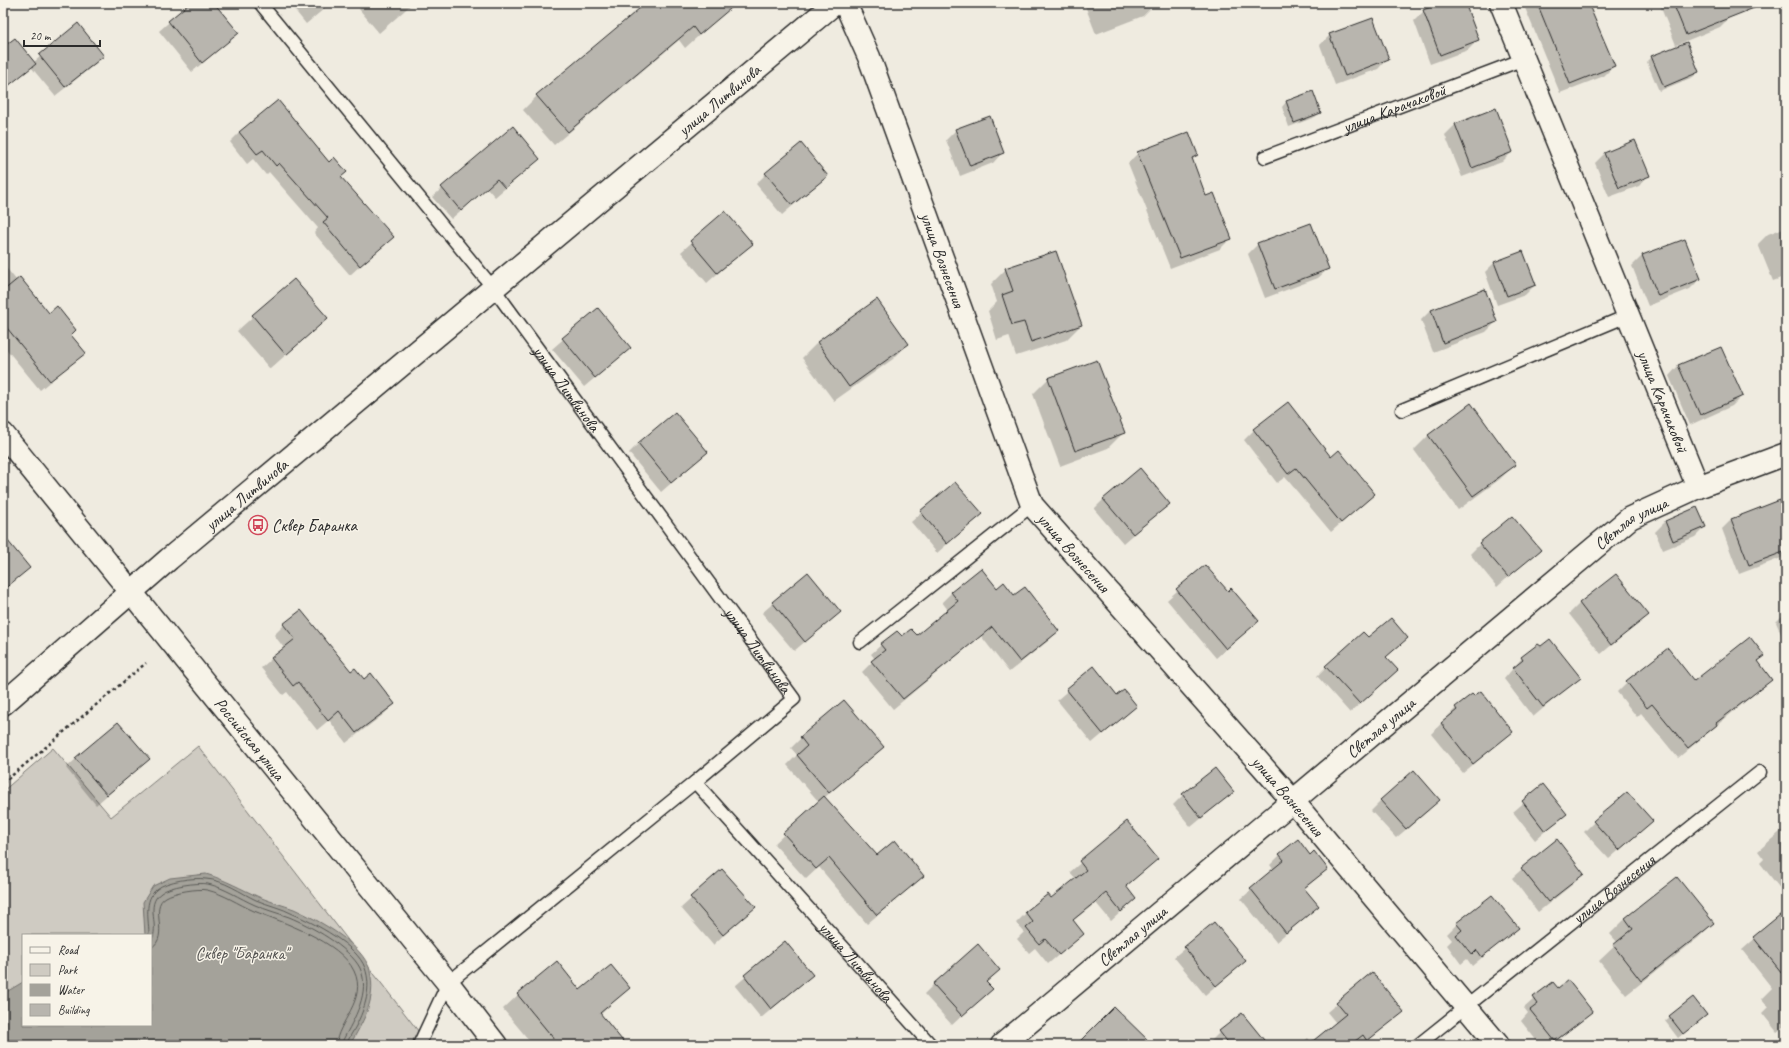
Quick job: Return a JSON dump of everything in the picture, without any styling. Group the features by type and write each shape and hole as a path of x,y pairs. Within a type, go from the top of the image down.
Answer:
{"street":[{"name":"улица Литвинова","path":"3,704 131,592 835,3"},
{"name":"улица Вознесения","path":"845,3 869,57 1032,505 1292,800 1498,1045"},
{"name":"улица Карачаковой","path":"1502,3 1627,316 1698,487"},
{"name":"Российская улица","path":"3,434 448,983 496,1045"},
{"name":"Светлая улица","path":"1002,1045 1292,800 1630,518 1698,487 1786,454"}],"lane":[{"path":"260,3 494,289"},
{"name":"улица Карачаковой","path":"1265,157 1524,59"},
{"name":"улица Литвинова","path":"494,289 794,699 695,782 930,1045"},
{"path":"1402,410 1627,316"},
{"path":"860,642 1032,505"},
{"name":"улица Вознесения","path":"1418,1045 1760,772"},
{"path":"419,1045 448,983 695,782"}],"path":[{"path":"3,799 3,783 146,663"}],"green space":[{"name":"Сквер \"Баранка\"","path":"198,746 429,1045 3,1045 3,791 53,748 111,817"}],"water":[{"path":"206,874 213,876 259,897 294,909 314,919 336,932 355,948 363,956 369,966 372,986 369,1004 359,1029 350,1045 3,1045 3,994 22,983 22,1026 152,1026 152,934 145,934 143,902 153,886 170,878"}],"building":[{"path":"190,3 214,3 239,33 202,63 168,21"},
{"path":"646,3 737,3 699,35 693,27 568,132 536,95"},
{"path":"1441,3 1465,3 1479,40 1440,55 1423,10"},
{"path":"1537,3 1588,3 1615,66 1570,84"},
{"path":"1673,3 1764,3 1764,4 1686,35"},
{"path":"1373,18 1389,59 1345,76 1329,34"},
{"path":"78,23 104,56 65,87 39,55"},
{"path":"15,38 36,64 3,90 3,47"},
{"path":"1687,42 1699,72 1664,87 1651,56"},
{"path":"1313,91 1321,113 1294,123 1286,101"},
{"path":"278,100 329,162 334,157 347,172 341,177 394,237 360,266 323,222 328,218 279,163 276,166 263,150 257,154 239,132"},
{"path":"1496,108 1513,152 1472,168 1455,124"},
{"path":"990,116 1004,153 970,166 955,129"},
{"path":"513,126 540,159 505,188 497,179 461,211 441,187"},
{"path":"1189,132 1198,155 1192,158 1206,196 1214,193 1232,239 1180,258 1137,152"},
{"path":"1635,140 1650,176 1619,188 1604,153"},
{"path":"801,143 828,176 792,205 765,173"},
{"path":"725,211 753,244 717,273 690,241"},
{"path":"1311,223 1329,269 1275,289 1257,243"},
{"path":"1685,239 1701,279 1658,296 1642,255"},
{"path":"1056,251 1082,325 1031,342 1024,322 1012,325 1002,295 1013,291 1005,268"},
{"path":"1523,251 1536,285 1507,296 1494,262"},
{"path":"20,277 49,313 57,306 76,330 71,335 86,353 50,381 3,323 3,291"},
{"path":"294,279 328,318 286,355 252,315"},
{"path":"1485,289 1497,322 1443,343 1431,310"},
{"path":"877,299 909,344 849,387 817,342"},
{"path":"598,308 631,348 595,378 562,338"},
{"path":"1721,347 1743,396 1700,415 1678,365"},
{"path":"1097,360 1125,433 1075,451 1048,378"},
{"path":"1288,402 1331,457 1339,450 1375,494 1341,523 1296,468 1288,474 1253,429"},
{"path":"1471,403 1516,465 1473,496 1428,435"},
{"path":"675,412 708,452 671,483 638,443"},
{"path":"1140,468 1170,504 1133,534 1103,499"},
{"path":"955,482 983,514 947,544 920,511"},
{"path":"1780,500 1786,515 1786,551 1749,565 1731,519"},
{"path":"1697,507 1706,527 1673,541 1665,521"},
{"path":"1512,516 1541,550 1508,577 1479,543"},
{"path":"3,535 30,568 3,590"},
{"path":"1205,565 1228,591 1231,588 1259,621 1226,649 1176,589"},
{"path":"981,568 997,588 1004,582 1014,595 1025,587 1059,631 1020,662 992,627 903,699 871,661 885,650 880,644 897,631 902,636 911,629 917,635 958,601 951,592"},
{"path":"808,572 841,612 805,642 772,602"},
{"path":"1616,574 1649,615 1611,645 1579,603"},
{"path":"301,610 351,671 355,668 364,679 371,673 395,704 356,733 339,711 328,721 298,682 293,686 271,658 295,639 283,624"},
{"path":"1391,618 1408,638 1386,657 1398,670 1360,704 1325,666 1363,632 1368,637"},
{"path":"1750,637 1765,656 1758,661 1772,680 1716,723 1717,725 1688,748 1652,704 1647,708 1626,681 1668,648 1694,681"},
{"path":"1550,639 1581,678 1543,707 1513,668 1523,660 1521,657 1538,644 1541,646"},
{"path":"1094,666 1117,695 1124,690 1137,706 1103,734 1066,689"},
{"path":"1481,691 1513,732 1473,764 1441,723 1457,710 1455,707 1472,694 1474,696"},
{"path":"844,700 884,747 829,793 797,755 807,746 800,737"},
{"path":"118,722 150,759 107,795 75,758"},
{"path":"1215,768 1234,792 1201,818 1182,794"},
{"path":"1414,770 1440,800 1406,829 1380,800"},
{"path":"1543,784 1567,814 1545,831 1522,801"},
{"path":"1627,792 1653,821 1619,850 1593,821"},
{"path":"824,796 877,855 895,840 924,876 877,915 829,858 816,869 783,833"},
{"path":"1127,821 1158,859 1126,886 1136,899 1121,912 1106,893 1073,920 1084,934 1059,955 1045,939 1039,944 1026,928 1033,922 1025,912 1048,894 1051,898 1086,870 1079,861"},
{"path":"1298,839 1310,855 1314,851 1328,869 1304,888 1319,906 1286,933 1250,888 1284,860 1279,854"},
{"path":"1557,839 1584,874 1548,902 1521,868"},
{"path":"722,869 756,907 723,935 690,897"},
{"path":"1677,877 1714,923 1641,981 1613,945 1633,929 1625,918"},
{"path":"1492,895 1519,928 1482,957 1477,950 1472,955 1456,935 1462,930 1456,923"},
{"path":"1786,910 1786,978 1753,937"},
{"path":"1214,922 1246,961 1216,986 1184,947"},
{"path":"785,941 813,975 771,1009 744,975"},
{"path":"978,944 1000,970 986,982 993,989 962,1016 933,984"},
{"path":"557,961 580,990 611,965 630,988 600,1013 626,1045 559,1045 517,994"},
{"path":"1372,972 1404,1012 1367,1041 1363,1035 1350,1045 1308,1045 1346,1014 1336,1002"},
{"path":"1568,980 1593,1012 1555,1041 1530,1010 1538,1004 1533,997 1553,982 1558,988"},
{"path":"1693,997 1707,1015 1683,1034 1669,1016"},
{"path":"1114,1007 1153,1045 1076,1045"},
{"path":"1242,1013 1268,1045 1230,1045 1219,1031"}],"place":[{"name":"Сквер Баранка","path":"258,525"}]}
